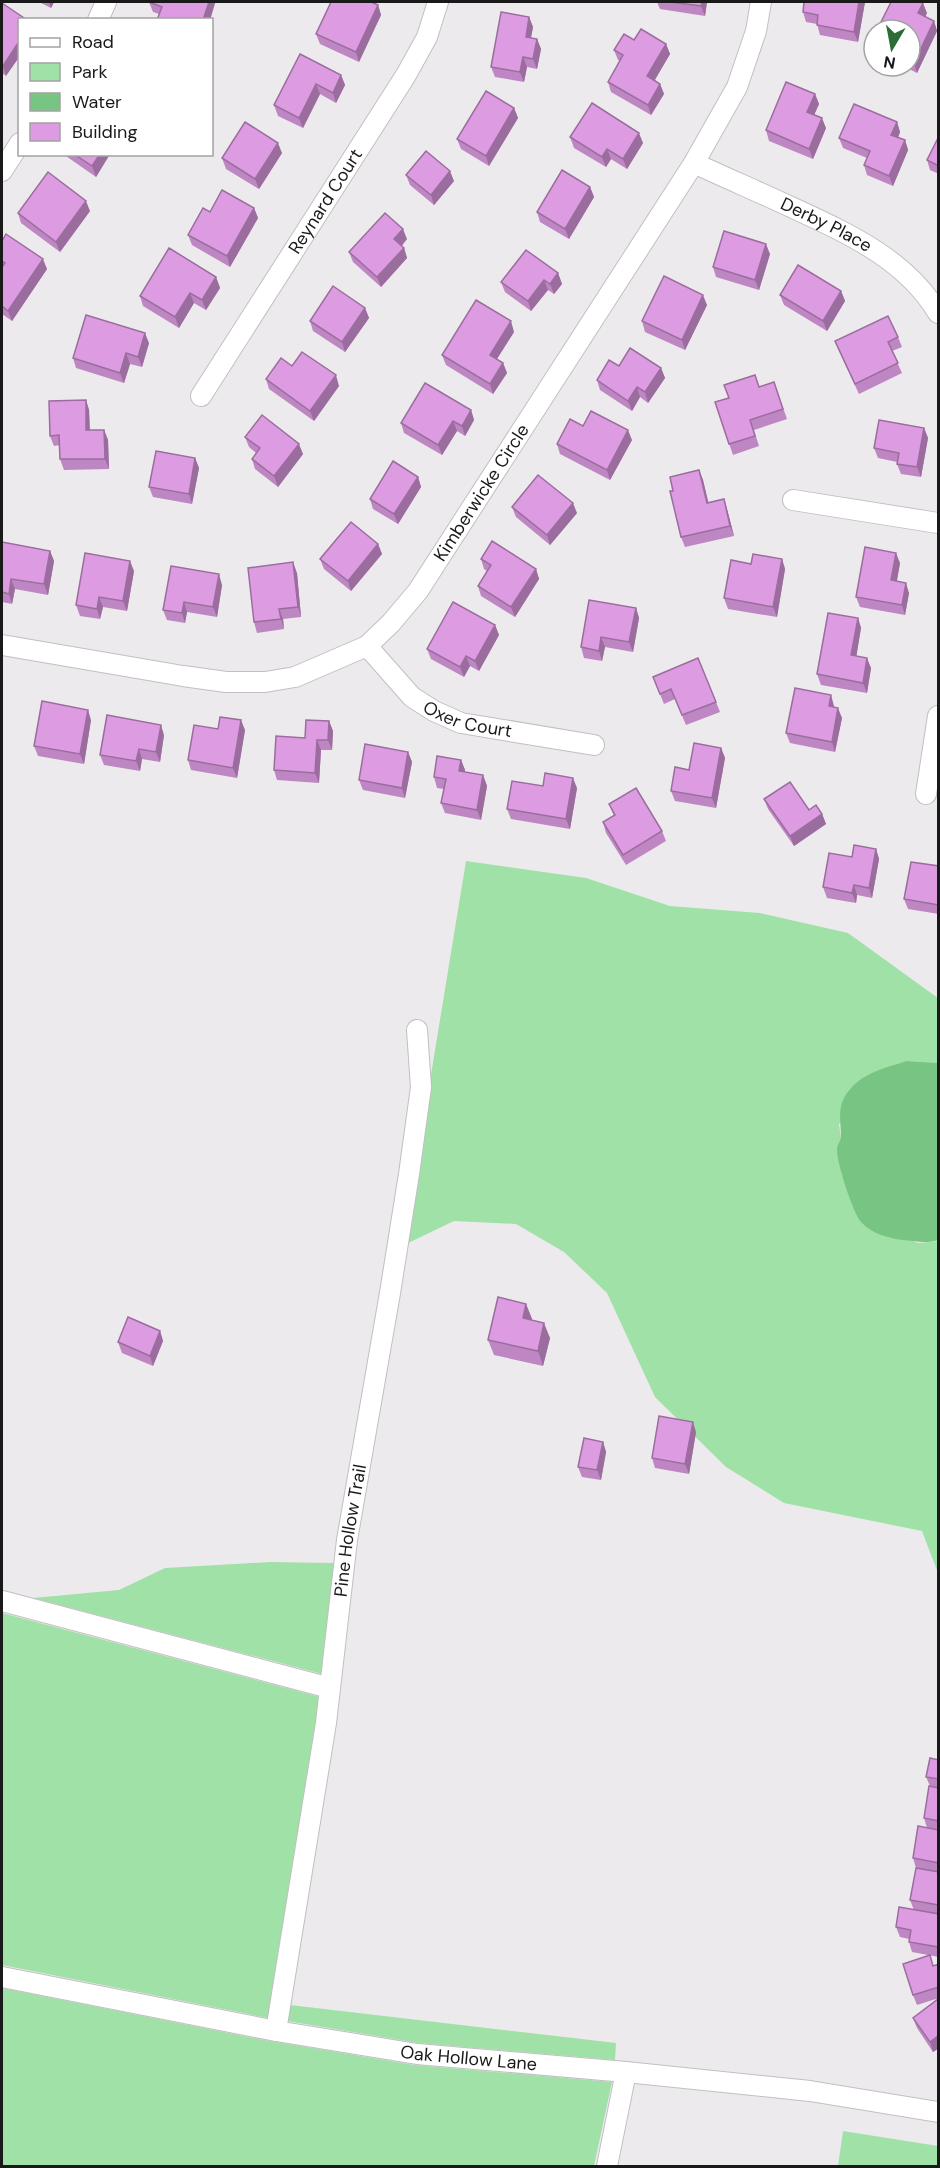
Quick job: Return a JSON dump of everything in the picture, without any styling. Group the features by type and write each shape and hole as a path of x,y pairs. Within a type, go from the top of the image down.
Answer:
{"street":[{"path":"99,18 106,2"},
{"name":"Reynard Court","path":"201,396 406,75 427,37 438,2"},
{"name":"Kimberwicke Circle","path":"2,645 226,682 265,681 295,677 367,646 418,591 694,163 737,87 756,31 761,2"},
{"path":"2,171 18,146"},
{"name":"Derby Place","path":"694,163 836,228 884,255 927,295 939,314"},
{"path":"793,500 939,523"},
{"name":"Oxer Court","path":"367,646 412,697 434,711 461,723 594,745"},
{"path":"926,794 939,716"},
{"name":"Pine Hollow Trail","path":"276,2031 327,1723 347,1540 390,1293 421,1087 417,1030"},
{"path":"2,1601 330,1688"},
{"name":"Oak Hollow Lane","path":"2,1977 276,2031 417,2054 810,2091 939,2112"},
{"path":"607,2166 626,2072"}],"green space":[{"path":"466,861 586,878 670,906 760,913 848,933 938,998 938,1063 907,1061 839,1124 841,1138 837,1149 842,1175 861,1222 918,1243 938,1241 938,1573 922,1531 784,1503 726,1467 655,1397 607,1293 564,1252 516,1224 454,1221 408,1243 430,1081"},
{"path":"270,1562 334,1563 322,1674 33,1598 119,1590 165,1568"},
{"path":"2,1613 320,1697 268,2018 2,1965"},
{"path":"2,1988 264,2040 415,2065 612,2082 594,2166 2,2166"},
{"path":"290,2005 616,2043 615,2060 418,2043 287,2021"},
{"path":"843,2131 938,2146 938,2166 838,2166"}],"water":[{"path":"907,1061 938,1063 938,1240 929,1242 880,1235 865,1226 858,1217 850,1198 837,1155 841,1136 841,1109 848,1091 862,1078"}],"building":[{"path":"149,2 209,2 204,18 158,18 162,7"},
{"path":"331,2 371,2 378,5 356,52 316,34"},
{"path":"671,2 702,2 701,6"},
{"path":"804,2 859,2 854,32 817,25 818,15 803,12"},
{"path":"891,2 920,2 923,3 918,13 934,21 922,46 922,18 883,18"},
{"path":"2,3 24,18 18,18 18,43 2,65"},
{"path":"501,12 529,17 526,37 537,39 533,59 523,57 520,72 491,67"},
{"path":"641,29 666,44 647,76 660,84 648,105 608,82 623,55 614,50 624,34 634,40"},
{"path":"300,54 341,75 333,93 316,84 299,118 274,105"},
{"path":"786,82 815,94 807,112 822,118 809,149 766,130"},
{"path":"486,91 514,108 486,156 457,139"},
{"path":"592,103 639,133 623,159 607,149 602,157 570,137"},
{"path":"854,104 897,122 891,135 905,140 889,176 864,165 870,151 839,138"},
{"path":"245,122 278,143 255,179 222,158"},
{"path":"939,136 939,166 927,160"},
{"path":"426,151 450,171 431,195 406,175"},
{"path":"77,156 99,156 92,166"},
{"path":"562,170 590,187 565,229 537,212"},
{"path":"48,172 86,201 56,242 18,213"},
{"path":"222,190 254,208 227,256 188,235 203,208 210,212"},
{"path":"385,213 403,229 394,239 404,248 377,277 349,252"},
{"path":"724,231 766,244 755,280 713,267"},
{"path":"6,234 43,259 8,311 2,306 2,267 5,263 2,261 2,241"},
{"path":"169,248 216,277 202,300 190,293 175,317 140,296"},
{"path":"526,250 558,273 550,284 544,280 528,301 501,282"},
{"path":"798,265 841,291 823,321 780,295"},
{"path":"664,276 703,295 682,340 642,321"},
{"path":"333,286 365,308 342,342 310,321"},
{"path":"476,300 511,321 490,355 503,363 490,384 442,355"},
{"path":"86,315 145,333 138,357 126,353 120,373 73,358"},
{"path":"888,316 898,337 888,342 898,363 855,384 835,341"},
{"path":"630,348 661,368 645,392 637,387 628,401 597,380 609,360 619,366"},
{"path":"302,352 336,375 310,411 266,379 281,358 292,366"},
{"path":"755,375 759,387 774,382 783,409 750,420 755,436 729,444 715,402 729,398 724,385"},
{"path":"425,383 471,410 462,426 453,421 438,445 401,423"},
{"path":"86,400 86,430 104,430 105,459 60,459 59,435 50,436 49,401"},
{"path":"591,411 628,430 607,470 557,444 570,419 583,426"},
{"path":"262,415 299,444 274,476 252,459 260,448 245,437"},
{"path":"879,420 924,428 917,467 897,464 899,453 874,448"},
{"path":"156,451 195,458 189,494 149,487"},
{"path":"393,461 418,477 394,514 370,499"},
{"path":"699,470 707,503 724,499 730,526 681,537 670,491 673,491 670,477"},
{"path":"538,475 573,503 547,535 512,507"},
{"path":"351,522 378,544 348,581 320,559"},
{"path":"492,541 536,569 511,607 478,586 491,565 481,559"},
{"path":"2,542 50,551 44,584 11,579 9,594 2,592"},
{"path":"865,547 896,553 891,580 906,583 902,605 856,597"},
{"path":"85,553 130,561 123,601 99,597 97,609 76,605"},
{"path":"753,554 782,559 773,607 724,598 731,560 751,564"},
{"path":"293,562 298,607 279,609 281,619 254,622 248,568"},
{"path":"171,566 219,574 213,607 184,602 182,613 163,610"},
{"path":"589,600 636,608 629,642 601,637 599,651 581,647"},
{"path":"453,602 495,625 475,661 466,656 460,667 427,649"},
{"path":"828,613 858,618 851,655 867,658 863,683 817,674"},
{"path":"698,658 716,702 682,715 671,689 660,694 653,677"},
{"path":"795,688 831,695 829,706 838,708 832,742 786,733"},
{"path":"42,701 88,710 80,754 34,746"},
{"path":"107,715 161,725 156,752 139,749 136,761 100,755"},
{"path":"220,717 241,720 233,768 188,760 194,725 218,729"},
{"path":"306,720 329,721 328,740 317,740 315,773 274,770 276,736 305,738"},
{"path":"694,743 721,748 712,798 671,791 675,767 689,770"},
{"path":"365,744 408,752 402,788 359,780"},
{"path":"437,756 461,760 459,771 483,775 477,810 441,803 446,779 434,777"},
{"path":"545,773 573,778 566,819 507,809 512,781 543,786"},
{"path":"790,782 809,810 816,805 822,814 790,836 764,799"},
{"path":"636,788 662,831 623,855 603,822 615,815 609,804"},
{"path":"854,845 876,849 869,888 854,885 852,893 823,887 829,853 852,857"},
{"path":"911,862 939,866 939,905 904,899"},
{"path":"498,1297 526,1304 523,1318 544,1323 538,1351 488,1340"},
{"path":"128,1317 160,1331 150,1356 118,1342"},
{"path":"659,1416 693,1422 685,1464 652,1458"},
{"path":"584,1438 603,1442 597,1470 578,1467"},
{"path":"930,1758 939,1760 939,1779 926,1777"},
{"path":"929,1786 939,1788 939,1821 924,1818"},
{"path":"918,1826 939,1830 939,1863 913,1858"},
{"path":"916,1868 939,1872 939,1905 910,1900"},
{"path":"899,1907 939,1914 939,1947 909,1942 911,1930 896,1927"},
{"path":"930,1955 933,1966 939,1964 939,1987 913,1995 903,1964"},
{"path":"938,1999 939,2035 930,2042 913,2018"}]}
